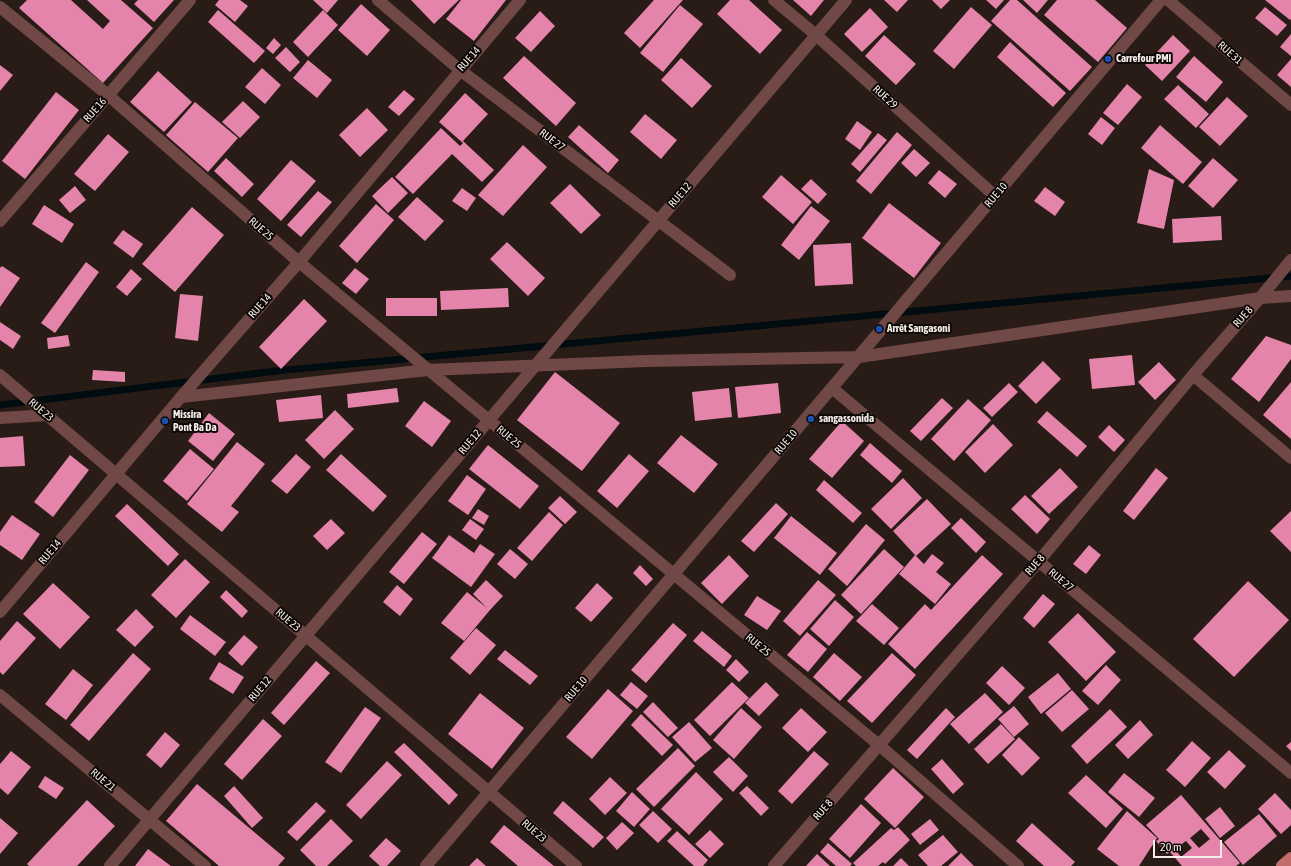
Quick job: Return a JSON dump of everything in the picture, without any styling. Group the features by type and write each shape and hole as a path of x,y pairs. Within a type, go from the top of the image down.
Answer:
{"main road":[{"path":"1282,866 1291,858"}],"street":[{"name":"RUE 16","path":"0,221 190,0"},
{"name":"RUE 27","path":"378,0 460,70 730,275"},
{"name":"RUE 14","path":"0,612 181,397 298,262 520,0"},
{"name":"RUE 29","path":"774,0 816,35 995,196"},
{"name":"RUE 12","path":"110,866 846,0"},
{"name":"RUE 10","path":"426,866 1161,0"},
{"name":"RUE 31","path":"1168,0 1291,105"},
{"name":"RUE 25","path":"0,7 108,95 298,262 879,745 1018,866"},
{"name":"RUE 8","path":"774,866 1039,561 1193,375 1291,260"},
{"path":"181,397 428,370 646,361 859,357 1260,298 1291,296"},
{"name":"RUE 23","path":"0,375 576,866"},
{"path":"1193,375 1291,458"},
{"name":"RUE 27","path":"832,388 1291,773"},
{"path":"0,418 48,415"},
{"name":"RUE 21","path":"0,695 205,866"}],"building":[{"path":"27,0 71,0 103,29 110,21 87,0 121,0 153,28 103,83 19,8"},
{"path":"138,0 174,0 154,22 134,4"},
{"path":"219,0 240,0 248,6 235,22 215,5"},
{"path":"313,0 338,0 327,13"},
{"path":"411,0 459,0 434,24"},
{"path":"461,0 506,0 474,41 446,19"},
{"path":"654,0 683,0 640,48 624,33"},
{"path":"730,0 749,0 782,30 760,54 717,14"},
{"path":"793,0 824,0 811,16"},
{"path":"884,0 908,0 897,12"},
{"path":"932,0 950,0 941,9"},
{"path":"986,0 1004,0 996,9"},
{"path":"1010,0 1017,0 1092,67 1070,91 991,21"},
{"path":"1023,0 1048,0 1037,13"},
{"path":"1057,0 1095,0 1127,28 1098,62 1044,15"},
{"path":"1265,0 1291,0 1291,19 1290,20"},
{"path":"361,4 390,30 367,56 338,30"},
{"path":"680,5 703,24 663,72 640,53"},
{"path":"971,7 992,25 954,69 933,51"},
{"path":"1265,7 1287,25 1277,36 1255,18"},
{"path":"870,8 888,27 862,52 844,34"},
{"path":"218,10 265,51 254,63 208,22"},
{"path":"323,10 338,25 308,57 293,42"},
{"path":"540,11 555,26 531,52 515,38"},
{"path":"1291,34 1291,56 1280,47"},
{"path":"884,35 916,64 896,85 865,56"},
{"path":"1173,35 1190,51 1162,81 1145,65"},
{"path":"274,38 281,45 273,54 266,48"},
{"path":"1010,42 1066,93 1053,107 997,57"},
{"path":"286,47 300,62 290,72 275,58"},
{"path":"524,56 576,103 556,126 503,78"},
{"path":"1194,56 1223,82 1206,102 1176,77"},
{"path":"681,58 712,86 692,108 661,80"},
{"path":"1291,59 1291,87 1277,75"},
{"path":"308,60 332,80 317,98 293,78"},
{"path":"0,65 13,75 0,91"},
{"path":"262,68 281,85 265,104 245,87"},
{"path":"158,71 192,102 164,132 130,102"},
{"path":"1127,84 1142,97 1118,125 1103,113"},
{"path":"1178,85 1209,114 1196,128 1164,99"},
{"path":"404,90 415,99 399,116 388,107"},
{"path":"56,92 79,110 25,179 2,161"},
{"path":"465,93 488,114 463,141 494,170 482,182 452,154 413,194 395,177 441,128 460,146 463,143 439,122"},
{"path":"1227,97 1248,116 1220,146 1199,127"},
{"path":"243,101 260,117 240,138 222,122"},
{"path":"195,102 238,138 208,172 166,135"},
{"path":"367,108 388,130 360,157 339,135"},
{"path":"645,114 677,140 661,159 630,132"},
{"path":"1101,117 1115,128 1102,145 1088,134"},
{"path":"857,121 872,132 860,150 845,139"},
{"path":"579,125 619,160 608,173 568,137"},
{"path":"1160,125 1202,162 1183,184 1141,148"},
{"path":"897,132 912,145 871,194 856,181"},
{"path":"878,133 887,140 860,172 851,164"},
{"path":"108,134 129,152 95,191 74,174"},
{"path":"523,145 547,167 503,216 478,195"},
{"path":"914,149 930,163 916,177 901,163"},
{"path":"226,158 254,184 242,197 214,171"},
{"path":"1213,158 1238,180 1213,208 1188,186"},
{"path":"291,160 316,181 281,221 257,199"},
{"path":"1149,169 1174,180 1164,229 1137,223"},
{"path":"939,170 957,184 945,198 928,183"},
{"path":"781,175 812,202 793,224 762,197"},
{"path":"392,177 408,193 388,213 372,196"},
{"path":"811,179 827,194 818,204 801,189"},
{"path":"570,184 601,215 581,234 550,203"},
{"path":"75,186 86,200 70,213 59,200"},
{"path":"1045,187 1065,202 1055,216 1034,201"},
{"path":"462,188 476,198 467,211 452,201"},
{"path":"318,191 332,202 301,237 287,225"},
{"path":"417,197 444,221 425,241 398,217"},
{"path":"889,203 941,243 914,278 862,238"},
{"path":"376,204 394,220 357,263 339,246"},
{"path":"44,205 74,224 62,243 32,224"},
{"path":"811,206 830,221 799,260 781,245"},
{"path":"192,207 224,235 175,292 142,264"},
{"path":"1221,216 1222,240 1173,243 1172,219"},
{"path":"123,230 143,244 133,258 113,243"},
{"path":"507,242 545,278 528,296 490,259"},
{"path":"851,243 853,284 815,286 813,245"},
{"path":"86,262 99,272 55,333 41,323"},
{"path":"2,266 20,278 0,307 0,268"},
{"path":"355,268 369,279 356,294 342,283"},
{"path":"131,269 142,279 127,296 116,287"},
{"path":"508,288 509,307 441,310 440,291"},
{"path":"180,294 203,296 198,341 175,338"},
{"path":"386,298 437,298 437,316 386,316"},
{"path":"304,299 327,321 281,369 259,347"},
{"path":"0,322 21,336 13,349 0,340"},
{"path":"68,335 70,346 48,349 47,338"},
{"path":"1266,336 1291,345 1291,359 1259,402 1231,379"},
{"path":"1132,355 1135,385 1092,389 1089,359"},
{"path":"1043,361 1061,379 1036,404 1018,386"},
{"path":"1159,362 1176,380 1155,400 1138,382"},
{"path":"93,370 125,372 125,382 92,380"},
{"path":"555,372 620,423 582,471 517,420"},
{"path":"1291,382 1291,439 1263,415"},
{"path":"778,383 781,413 738,418 735,387"},
{"path":"1009,383 1018,392 992,417 983,408"},
{"path":"397,388 399,402 348,408 347,394"},
{"path":"729,388 732,417 695,421 692,392"},
{"path":"321,395 323,418 279,422 276,400"},
{"path":"942,398 953,408 921,441 910,431"},
{"path":"968,399 991,420 954,461 931,439"},
{"path":"424,401 451,421 432,447 405,426"},
{"path":"335,410 354,429 324,459 305,440"},
{"path":"1047,411 1087,446 1077,457 1037,422"},
{"path":"209,413 235,434 213,461 188,441"},
{"path":"842,421 864,441 832,478 809,459"},
{"path":"993,424 1013,445 985,473 965,452"},
{"path":"1109,425 1125,440 1114,452 1098,437"},
{"path":"681,435 718,464 694,493 657,463"},
{"path":"23,436 25,466 0,467 0,438"},
{"path":"237,442 265,464 231,506 239,512 222,532 187,504"},
{"path":"870,443 902,471 892,483 860,455"},
{"path":"488,445 539,486 520,509 469,469"},
{"path":"190,449 214,469 187,501 163,481"},
{"path":"296,454 311,467 287,494 271,481"},
{"path":"341,454 387,496 373,512 326,470"},
{"path":"629,454 649,471 617,508 597,491"},
{"path":"70,455 89,470 53,517 34,502"},
{"path":"1060,468 1078,487 1049,514 1031,496"},
{"path":"1156,468 1168,478 1134,520 1123,511"},
{"path":"467,475 486,489 468,515 448,501"},
{"path":"903,478 922,498 891,529 871,509"},
{"path":"824,480 862,513 853,523 816,490"},
{"path":"1025,495 1050,519 1037,534 1011,509"},
{"path":"560,496 577,512 565,524 548,508"},
{"path":"927,499 951,524 916,556 924,564 932,554 944,563 936,572 951,584 935,604 899,574 915,555 893,531"},
{"path":"776,503 788,514 754,552 741,541"},
{"path":"127,504 179,554 168,566 115,516"},
{"path":"478,509 489,516 484,525 472,518"},
{"path":"1291,511 1291,552 1270,531"},
{"path":"549,512 563,525 532,561 517,548"},
{"path":"12,515 40,534 22,560 0,545 0,532"},
{"path":"791,516 837,553 820,575 774,538"},
{"path":"961,518 986,542 976,553 951,528"},
{"path":"331,519 345,533 327,550 313,536"},
{"path":"470,519 484,529 476,540 462,530"},
{"path":"866,524 885,540 847,586 828,569"},
{"path":"422,532 437,544 404,584 389,572"},
{"path":"449,535 474,553 480,544 495,554 471,587 432,558"},
{"path":"1089,545 1101,555 1086,574 1073,564"},
{"path":"510,549 528,564 515,579 497,564"},
{"path":"884,549 904,567 861,614 841,595"},
{"path":"729,555 749,576 722,604 701,583"},
{"path":"982,555 1003,574 915,669 888,644 925,604 931,610"},
{"path":"185,559 210,582 176,618 151,595"},
{"path":"640,565 653,579 646,586 633,573"},
{"path":"486,580 503,596 464,641 441,623 467,592 487,608 473,594"},
{"path":"818,580 836,595 800,636 783,621"},
{"path":"1248,581 1289,620 1234,677 1193,639"},
{"path":"53,583 90,617 60,649 23,614"},
{"path":"597,583 613,598 591,622 575,608"},
{"path":"397,585 413,599 400,616 383,602"},
{"path":"226,590 248,611 242,618 220,597"},
{"path":"1043,594 1055,604 1034,628 1023,618"},
{"path":"757,596 781,611 767,630 744,615"},
{"path":"835,600 854,617 829,646 810,629"},
{"path":"872,604 899,628 884,645 856,621"},
{"path":"136,609 154,627 135,647 116,630"},
{"path":"1078,613 1116,652 1086,681 1048,642"},
{"path":"190,615 226,642 215,656 180,629"},
{"path":"17,621 36,638 3,675 0,672 0,641"},
{"path":"673,623 687,635 646,683 631,670"},
{"path":"476,628 496,645 470,675 450,658"},
{"path":"702,631 732,656 724,667 693,641"},
{"path":"807,632 827,649 808,672 787,655"},
{"path":"244,635 258,647 242,666 228,653"},
{"path":"505,650 538,676 530,685 497,659"},
{"path":"133,653 151,669 89,741 70,725"},
{"path":"834,653 862,677 840,701 813,677"},
{"path":"892,653 916,675 872,723 847,701"},
{"path":"736,659 749,672 739,682 726,670"},
{"path":"316,661 330,673 284,725 271,713"},
{"path":"219,662 244,677 233,694 209,679"},
{"path":"1106,665 1121,680 1098,705 1082,691"},
{"path":"1002,666 1025,688 1009,705 986,683"},
{"path":"73,669 93,685 66,720 45,704"},
{"path":"1058,673 1071,689 1041,714 1028,697"},
{"path":"631,682 648,696 637,709 620,695"},
{"path":"732,682 749,698 710,736 694,720"},
{"path":"766,682 779,695 759,716 745,703"},
{"path":"608,689 633,711 592,759 566,737"},
{"path":"1072,690 1089,709 1062,732 1045,713"},
{"path":"480,693 524,728 492,769 448,734"},
{"path":"985,693 1003,712 969,744 950,724"},
{"path":"653,702 678,728 668,737 643,712"},
{"path":"1014,706 1029,724 1014,737 998,719"},
{"path":"365,707 381,718 341,773 325,762"},
{"path":"741,708 762,727 734,759 713,740"},
{"path":"801,708 827,732 808,752 782,728"},
{"path":"946,708 955,717 917,759 907,750"},
{"path":"1110,709 1127,727 1087,764 1071,746"},
{"path":"641,714 673,745 662,756 631,725"},
{"path":"263,719 282,736 242,780 224,764"},
{"path":"1140,720 1153,735 1128,759 1115,745"},
{"path":"689,722 712,748 695,762 672,737"},
{"path":"1001,724 1015,739 988,764 974,749"},
{"path":"165,732 180,745 161,768 146,755"},
{"path":"1019,737 1040,758 1022,776 1002,755"},
{"path":"1192,741 1211,758 1185,787 1166,770"},
{"path":"1291,742 1291,751 1286,746"},
{"path":"404,743 458,795 449,805 394,752"},
{"path":"678,748 695,766 654,807 636,789"},
{"path":"1229,750 1246,766 1225,789 1207,772"},
{"path":"11,751 31,767 8,795 0,788 0,764"},
{"path":"814,751 829,764 792,804 778,791"},
{"path":"729,757 748,776 733,792 713,772"},
{"path":"942,759 964,784 953,794 931,769"},
{"path":"387,761 402,775 361,819 346,805"},
{"path":"893,768 924,797 895,828 864,799"},
{"path":"696,772 723,799 689,835 661,809"},
{"path":"1124,773 1155,798 1139,817 1108,792"},
{"path":"1086,775 1123,809 1106,828 1068,793"},
{"path":"45,776 64,788 56,799 38,787"},
{"path":"610,777 627,793 605,815 589,799"},
{"path":"197,784 285,858 278,866 219,866 166,821"},
{"path":"234,786 263,818 252,828 224,796"},
{"path":"747,786 769,808 761,816 739,793"},
{"path":"632,792 650,809 634,827 616,811"},
{"path":"1275,793 1291,810 1291,825 1281,834 1258,809"},
{"path":"1181,795 1240,863 1236,866 1182,866 1170,852 1167,854 1156,841 1159,839 1146,825","holes":["1201,829 1210,839 1199,848 1190,838","1186,841 1192,848 1181,857 1175,849"]},
{"path":"87,800 115,826 77,866 29,866 27,864"},
{"path":"563,801 604,837 593,848 553,813"},
{"path":"316,802 326,811 297,841 287,832"},
{"path":"861,804 881,823 850,858 829,839"},
{"path":"1220,807 1235,826 1220,838 1205,819"},
{"path":"653,811 672,829 658,843 639,825"},
{"path":"1127,811 1157,838 1139,866 1119,866 1097,849"},
{"path":"1259,814 1277,836 1243,865 1224,842"},
{"path":"0,818 18,833 0,854"},
{"path":"331,819 353,841 327,866 316,866 300,850"},
{"path":"930,819 939,830 920,845 911,834"},
{"path":"622,822 634,833 617,850 606,838"},
{"path":"1032,823 1075,862 1071,866 1044,866 1016,841"},
{"path":"504,825 554,866 518,866 490,842"},
{"path":"898,827 910,840 885,864 883,862 878,866 856,866 853,863 891,828 894,830"},
{"path":"710,830 724,844 710,858 695,844"},
{"path":"677,831 708,860 703,866 694,866 667,841"},
{"path":"943,835 958,852 941,866 928,866 918,855"},
{"path":"386,838 401,851 387,866 380,866 369,856"},
{"path":"828,843 852,864 850,866 836,866 820,852"},
{"path":"148,849 171,866 135,866"},
{"path":"961,853 974,866 948,866"},
{"path":"817,854 830,866 806,866"},
{"path":"477,858 486,866 469,866"},
{"path":"901,858 909,866 893,866"}],"waterway":[{"path":"0,405 276,371 1291,276"}],"place":[{"name":"Carrefour PMI","path":"1108,59"},
{"name":"Arrêt Sangasoni","path":"879,329"},
{"name":"sangassonida","path":"811,419"},
{"name":"Missira Pont Ba Da","path":"165,421"}]}
